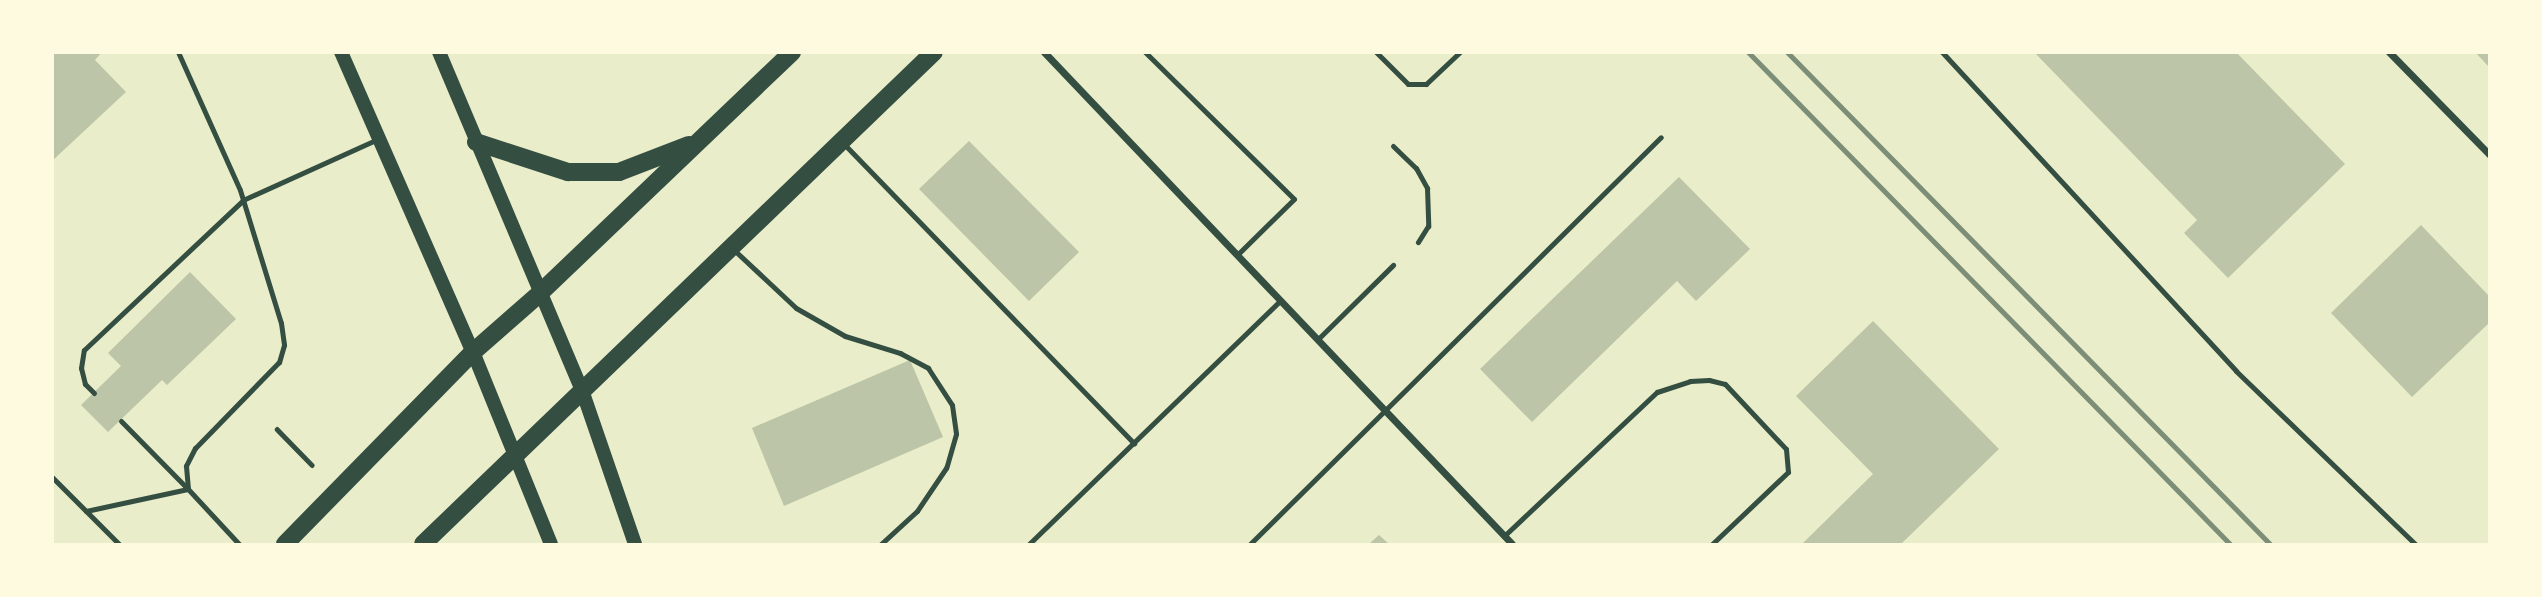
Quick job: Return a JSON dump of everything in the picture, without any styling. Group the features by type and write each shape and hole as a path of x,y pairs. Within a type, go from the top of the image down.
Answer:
{"main road":[{"path":"341,52 473,352 551,544"},
{"path":"439,52 583,393 635,544"},
{"path":"285,544 473,352 539,294 792,52"},
{"path":"423,544 516,458 934,52"},
{"path":"476,142 568,172 619,172 699,141"}],"street":[{"path":"1044,52 1512,544"},
{"path":"2389,52 2490,155"}],"lane":[{"path":"178,52 243,200 281,323 284,345 279,362 195,447 186,466 188,489"},
{"path":"1145,52 1294,199 1237,255"},
{"path":"1377,52 1408,84 1426,85 1460,52"},
{"path":"1942,52 2236,371 2414,544"},
{"path":"1250,544 1661,137"},
{"path":"93,393 85,384 81,368 84,350 243,200 378,139"},
{"path":"842,142 1134,443"},
{"path":"1393,146 1416,168 1427,188 1428,226 1418,242"},
{"path":"732,248 796,307 845,336 900,353 928,368 952,405 956,434 946,468 917,511 881,544"},
{"path":"1317,340 1392,265"},
{"path":"1029,544 1280,301"},
{"path":"1504,536 1657,391 1690,381 1709,380 1725,384 1786,449 1788,472 1712,544"},
{"path":"121,421 239,544"},
{"path":"52,477 119,544"},
{"path":"86,511 188,489"}],"path":[{"path":"277,429 312,465"}],"building":[{"path":"52,52 102,52 95,60 126,92 52,161"},
{"path":"2034,52 2236,52 2345,164 2228,278 2184,233 2197,220"},
{"path":"2475,52 2490,52 2490,68"},
{"path":"969,141 1079,252 1029,301 919,189"},
{"path":"1679,177 1750,249 1696,301 1677,281 1532,422 1480,369"},
{"path":"2421,225 2490,297 2490,322 2412,397 2331,313"},
{"path":"190,272 236,319 167,385 162,380 108,432 81,405 121,366 108,353"},
{"path":"1873,321 1999,449 1901,544 1802,544 1873,474 1796,396"},
{"path":"910,360 943,437 784,506 752,428"},
{"path":"1379,535 1389,544 1369,544"}],"railway":[{"path":"1748,52 2230,544"},
{"path":"1787,52 2270,544"}]}
